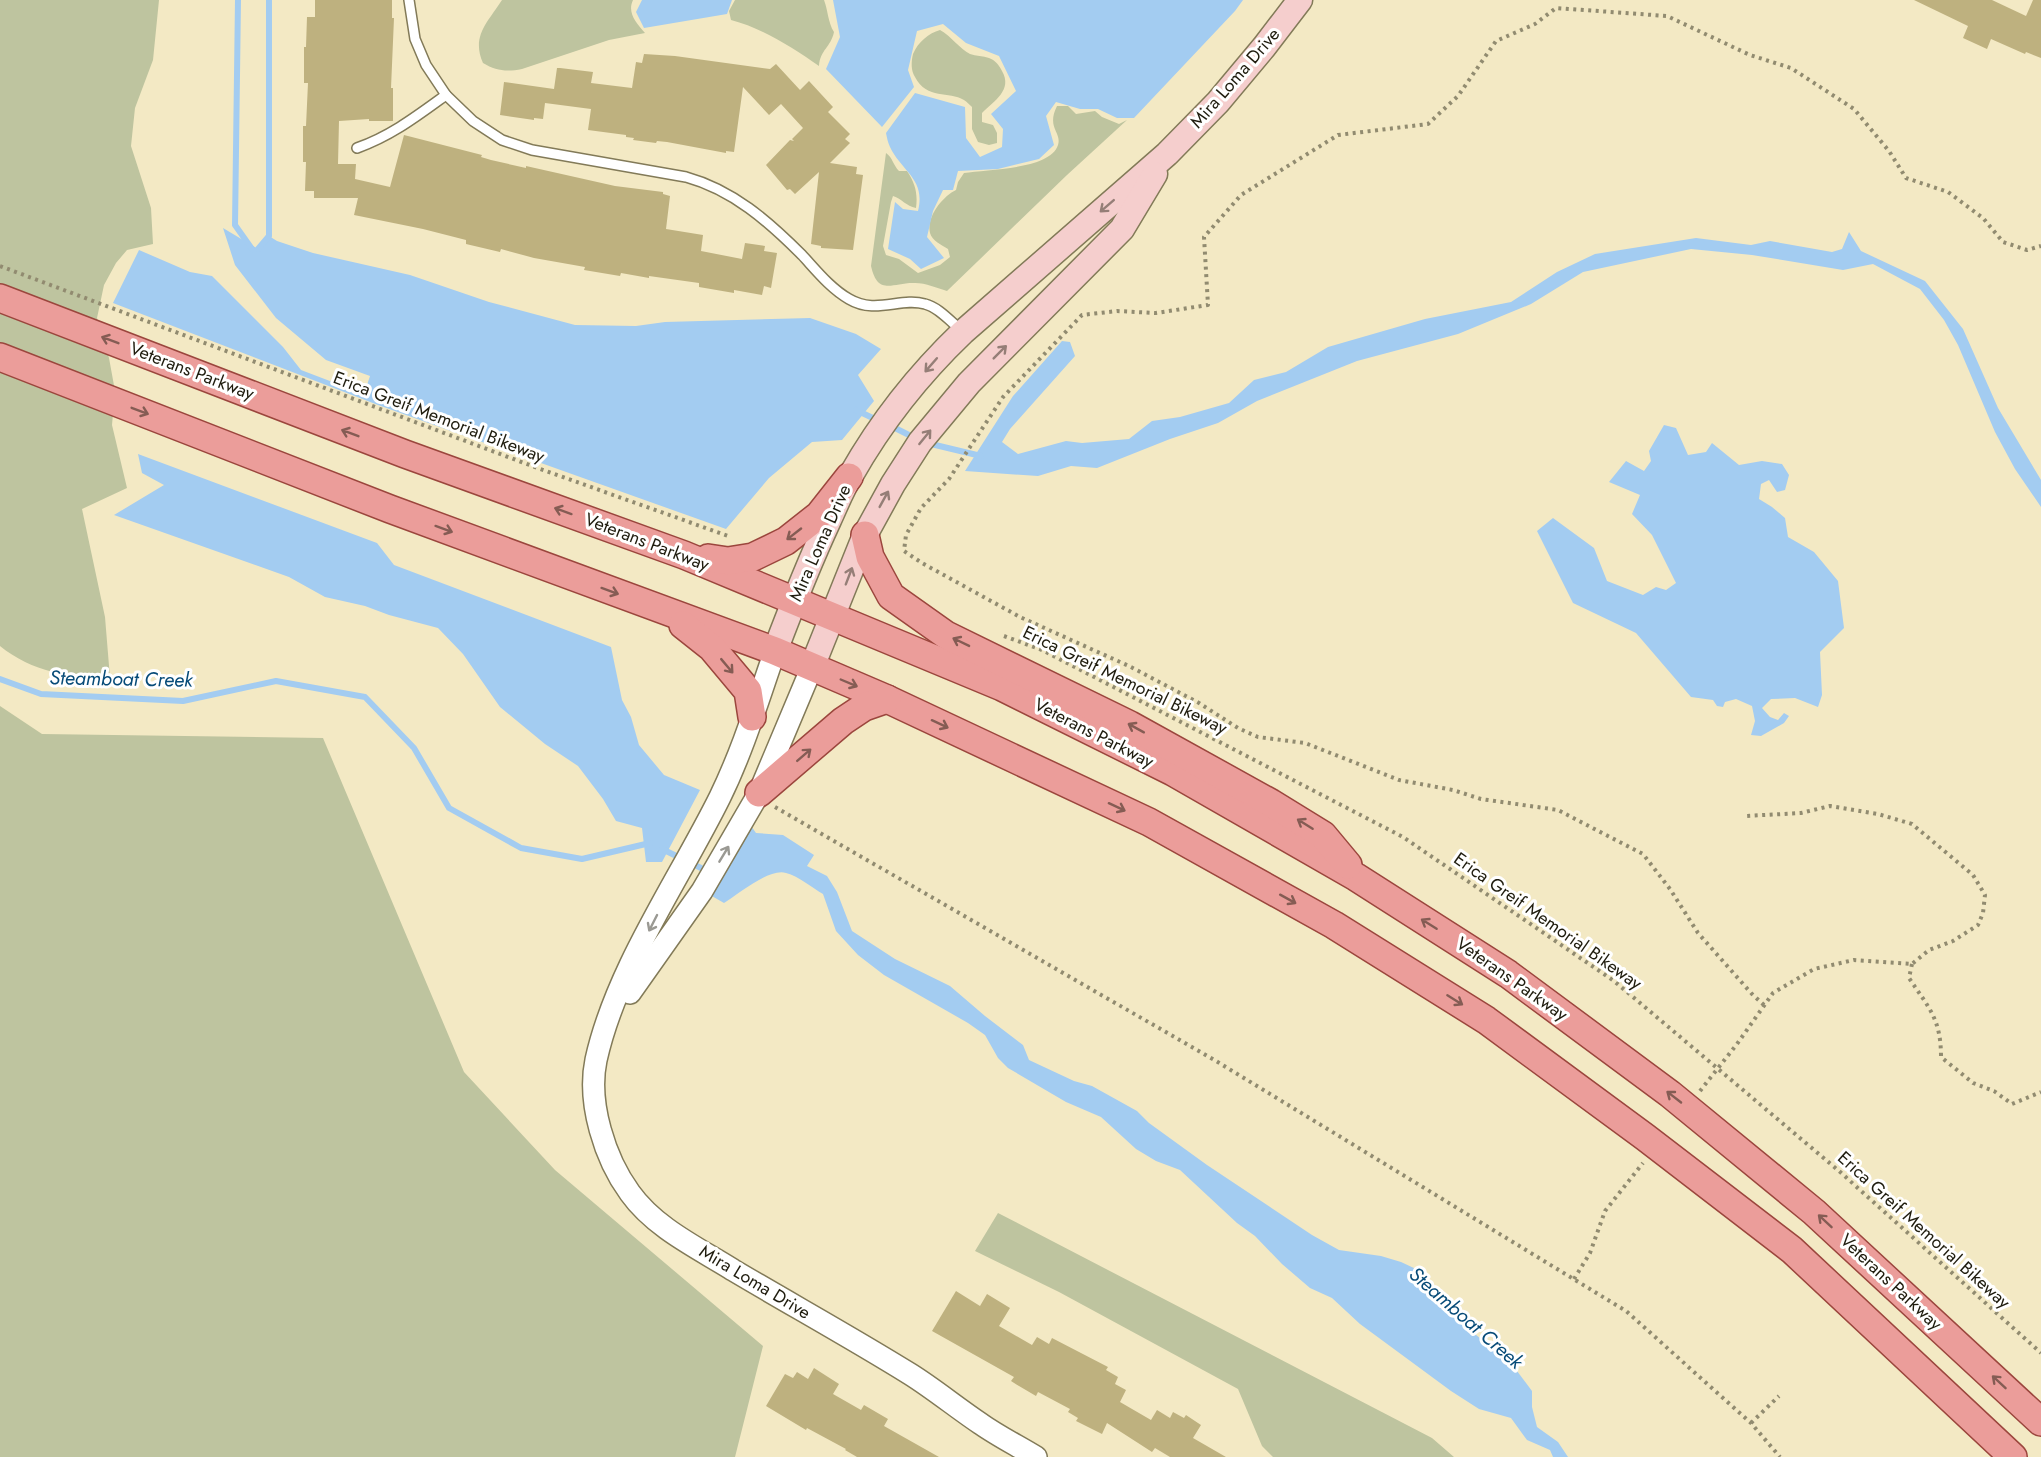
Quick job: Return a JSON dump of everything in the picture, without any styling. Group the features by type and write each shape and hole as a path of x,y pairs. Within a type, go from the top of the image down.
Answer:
{"main road":[{"name":"Mira Loma Drive","path":"775,651 807,567 849,477 872,440 901,402 934,362 963,332 1167,154 1264,48 1300,0"},
{"name":"Mira Loma Drive","path":"812,667 865,535 920,441 969,383 1122,229 1167,154"},
{"name":"Veterans Parkway","path":"10,302 405,454 684,555 1002,687 1173,772 1361,880 1508,974 1670,1094 1815,1212 2041,1422"},
{"path":"0,357 390,509 775,651 887,699 1149,822 1334,925 1486,1020 1645,1137 1792,1250 2013,1457"},
{"path":"684,555 728,561 753,557 786,540 819,515 849,477"},
{"path":"865,535 870,557 891,596 946,635 1130,725 1271,803 1323,835 1361,880"},
{"path":"669,612 712,648 747,691 752,717"},
{"path":"767,800 843,721 864,707 887,699"}],"street":[{"name":"Mira Loma Drive","path":"775,651 738,758 635,959 607,1025 595,1063 595,1096 600,1133 612,1163 626,1186 653,1219 694,1246 911,1375 983,1426 1036,1457"},
{"name":"Mira Loma Drive","path":"607,1025 702,891 746,817 767,800 812,667"}],"lane":[{"path":"409,0 415,39 426,65 446,95 473,121 502,140 532,150 686,177 708,183 732,196 780,233 835,289 850,300 882,307 905,303 925,303 963,332"},
{"path":"357,148 395,132 446,95"}],"path":[{"path":"1764,1005 1698,933 1670,889 1643,855 1634,850 1558,810 1481,800 1454,790 1399,780 1305,743 1258,737 1238,728 1200,703 1129,666 1020,617 922,563 904,551 906,535 921,508 949,479 1003,397 1082,315 1117,311 1156,313 1208,305 1204,237 1241,195 1338,135 1428,124 1458,96 1496,40 1535,24 1557,8 1666,16 1750,55 1791,68 1854,109 1889,151 1906,178 1948,192 1983,218 2003,242 2027,250 2041,246"},
{"name":"Erica Greif Memorial Bikeway","path":"0,266 532,466 736,539"},
{"name":"Erica Greif Memorial Bikeway","path":"998,634 1042,650 1403,837 1614,981 1839,1171 2041,1353"},
{"path":"767,800 1216,1061 1626,1311 1751,1423 1780,1457"},
{"path":"1746,816 1801,813 1814,808 1830,806 1878,814 1912,824 1968,870 1985,895 1983,913 1978,925 1953,941 1929,950 1912,964 1909,978 1934,1015 1941,1034 1941,1057 1973,1083 1994,1091 2012,1104 2041,1092"},
{"path":"1737,1044 1773,993 1814,969 1854,960 1912,964"},
{"path":"1751,1423 1779,1396"}],"green space":[{"path":"0,0 159,0 153,60 135,108 131,146 151,208 153,244 127,250 116,263 104,285 97,318 109,358 115,391 112,425 127,488 82,509 105,617 110,678 80,677 38,668 0,646"},
{"path":"502,0 633,0 632,14 645,33 609,40 522,69 506,71 497,69 483,63 479,45 487,22"},
{"path":"735,0 824,0 834,32 821,56 819,66 766,33 731,20 729,11"},
{"path":"940,30 970,54 993,60 1002,71 1005,78 1004,89 1001,95 982,113 982,122 993,125 997,133 997,143 989,145 978,142 972,129 972,107 967,102 958,97 938,94 926,89 914,75 912,63 915,50 924,39"},
{"path":"1057,106 1068,106 1076,114 1095,111 1102,117 1119,124 1127,120 947,291 919,283 887,286 878,282 871,266 886,153 899,171 907,171 910,175 917,203 916,208 909,206 893,196 883,246 886,255 899,259 918,273 940,265 950,257 948,249 931,236 929,227 933,214 946,197 956,190 964,173 1031,164 1053,153 1059,140 1053,120"},
{"path":"0,706 42,734 323,738 464,1072 555,1170 763,1346 735,1457 0,1457"},
{"path":"998,1213 1432,1438 1454,1457 1273,1457 1262,1446 1238,1389 1059,1292 975,1251"}],"water":[{"path":"642,0 732,0 727,14 644,28 636,12"},
{"path":"833,0 1243,0 1134,118 1117,118 1098,109 1080,109 1056,102 1046,116 1054,145 1039,159 998,169 958,171 953,190 943,190 933,211 927,237 944,258 921,269 910,259 888,249 895,202 903,209 918,211 920,200 916,183 895,156 886,133 915,93 965,107 966,138 980,157 1002,147 1003,129 991,114 1016,91 999,56 966,43 943,24 917,31 908,70 914,87 882,127 826,69 840,37"},
{"path":"223,228 258,249 269,236 313,253 410,275 489,302 575,325 636,326 665,322 810,318 856,334 881,349 858,375 874,401 842,440 812,442 769,478 726,529 378,405 113,303 139,250 190,272 212,276 283,347 301,370 364,394 370,376 326,360 276,318 235,265"},
{"path":"1849,232 1861,251 1925,281 1963,329 1998,408 2041,480 2041,507 2015,469 1995,432 1958,345 1944,320 1920,289 1873,264 1843,270 1752,255 1691,249 1583,272 1531,304 1458,334 1357,361 1257,401 1218,423 1097,468 1071,466 1038,476 965,471 1013,396 1062,341 1070,342 1075,356 1010,429 1002,442 1018,454 1066,441 1082,443 1129,439 1152,421 1180,417 1229,403 1254,380 1286,372 1328,347 1425,319 1511,302 1557,272 1595,254 1696,238 1751,245 1770,241 1832,252 1842,249"},
{"path":"1664,425 1676,428 1688,455 1706,452 1712,443 1739,465 1762,461 1782,464 1789,475 1785,490 1777,492 1769,480 1761,484 1759,499 1785,518 1788,537 1814,552 1838,581 1844,628 1820,652 1822,695 1818,707 1795,698 1771,699 1762,708 1770,717 1778,720 1784,713 1789,716 1784,723 1761,736 1751,735 1755,721 1752,706 1736,699 1725,702 1723,707 1717,706 1713,700 1691,697 1636,633 1573,603 1537,531 1553,518 1594,548 1607,581 1643,595 1656,587 1666,590 1676,583 1652,535 1632,514 1640,495 1609,482 1626,461 1644,471 1651,461 1649,451"},
{"path":"138,454 377,543 394,565 611,647 622,700 631,717 639,745 664,775 700,790 662,862 646,862 642,828 616,821 603,799 578,766 545,744 500,707 463,654 438,628 365,606 325,597 289,577 114,515 164,485 142,473"},
{"path":"739,809 756,833 783,835 814,855 807,866 827,876 837,892 852,931 895,959 950,986 1023,1045 1029,1060 1074,1081 1092,1086 1137,1111 1149,1123 1207,1165 1312,1235 1339,1250 1381,1256 1416,1269 1418,1278 1426,1282 1440,1306 1511,1363 1532,1391 1532,1407 1537,1427 1558,1442 1568,1457 1553,1457 1550,1450 1527,1440 1511,1418 1479,1409 1451,1391 1360,1324 1332,1298 1310,1288 1180,1170 1156,1161 1136,1149 1101,1117 1066,1102 1008,1068 998,1058 985,1035 884,975 858,955 836,931 823,894 805,882 786,873 771,874 724,903 696,887"}],"building":[{"path":"315,0 392,0 392,18 394,18 391,88 393,88 393,121 369,121 369,119 339,121 338,164 356,164 355,179 390,187 404,135 526,168 526,166 615,186 663,192 670,196 666,229 703,235 701,251 742,259 745,243 765,246 764,251 777,253 771,288 764,286 762,295 734,290 734,293 699,287 699,283 621,273 620,276 584,270 585,267 534,258 501,249 500,252 466,244 466,240 423,229 354,215 358,198 314,198 314,191 305,191 306,162 303,162 303,126 306,126 308,83 304,83 304,47 306,47 307,17 315,17"},
{"path":"1914,0 1992,0 2026,16 2033,0 2041,0 2041,58 2026,52 2025,54 1991,39 1987,49 1963,38 1968,26"},
{"path":"644,54 770,69 776,64 800,90 809,81 833,107 828,112 850,134 845,139 850,143 830,163 857,167 856,174 863,175 853,250 821,248 821,246 811,244 819,172 795,194 790,189 787,190 766,165 790,140 794,141 792,139 803,128 781,104 769,115 743,87 734,152 726,151 726,153 667,142 633,140 634,138 626,137 626,135 588,130 591,109 545,103 543,119 534,118 534,120 500,115 504,82 554,89 557,68 560,68 593,72 591,83 632,88 636,62 642,63"},
{"path":"956,1291 980,1306 987,1294 1010,1308 999,1326 1032,1345 1037,1337 1049,1344 1052,1338 1108,1367 1106,1370 1118,1377 1115,1384 1126,1390 1120,1402 1151,1420 1157,1410 1170,1418 1173,1412 1184,1418 1186,1415 1201,1425 1193,1438 1226,1457 1170,1457 1155,1448 1152,1452 1107,1423 1102,1434 1076,1421 1078,1418 1068,1412 1070,1409 1038,1392 1036,1396 1019,1386 1011,1381 1014,1377 932,1331"},
{"path":"814,1368 839,1384 833,1394 861,1410 864,1405 888,1419 884,1426 939,1457 857,1457 766,1406 785,1374 793,1378 797,1372 808,1379"}],"waterway":[{"path":"238,0 235,225 252,249"},
{"path":"258,249 269,236 269,0"},
{"path":"856,410 879,421"},
{"path":"889,425 917,439"},
{"path":"927,443 981,456"},
{"name":"Steamboat Creek","path":"0,679 41,694 183,701 276,681 365,697 414,748 449,808 521,848 582,859 650,843"},
{"name":"Steamboat Creek","path":"662,849 701,868 708,874"}]}
